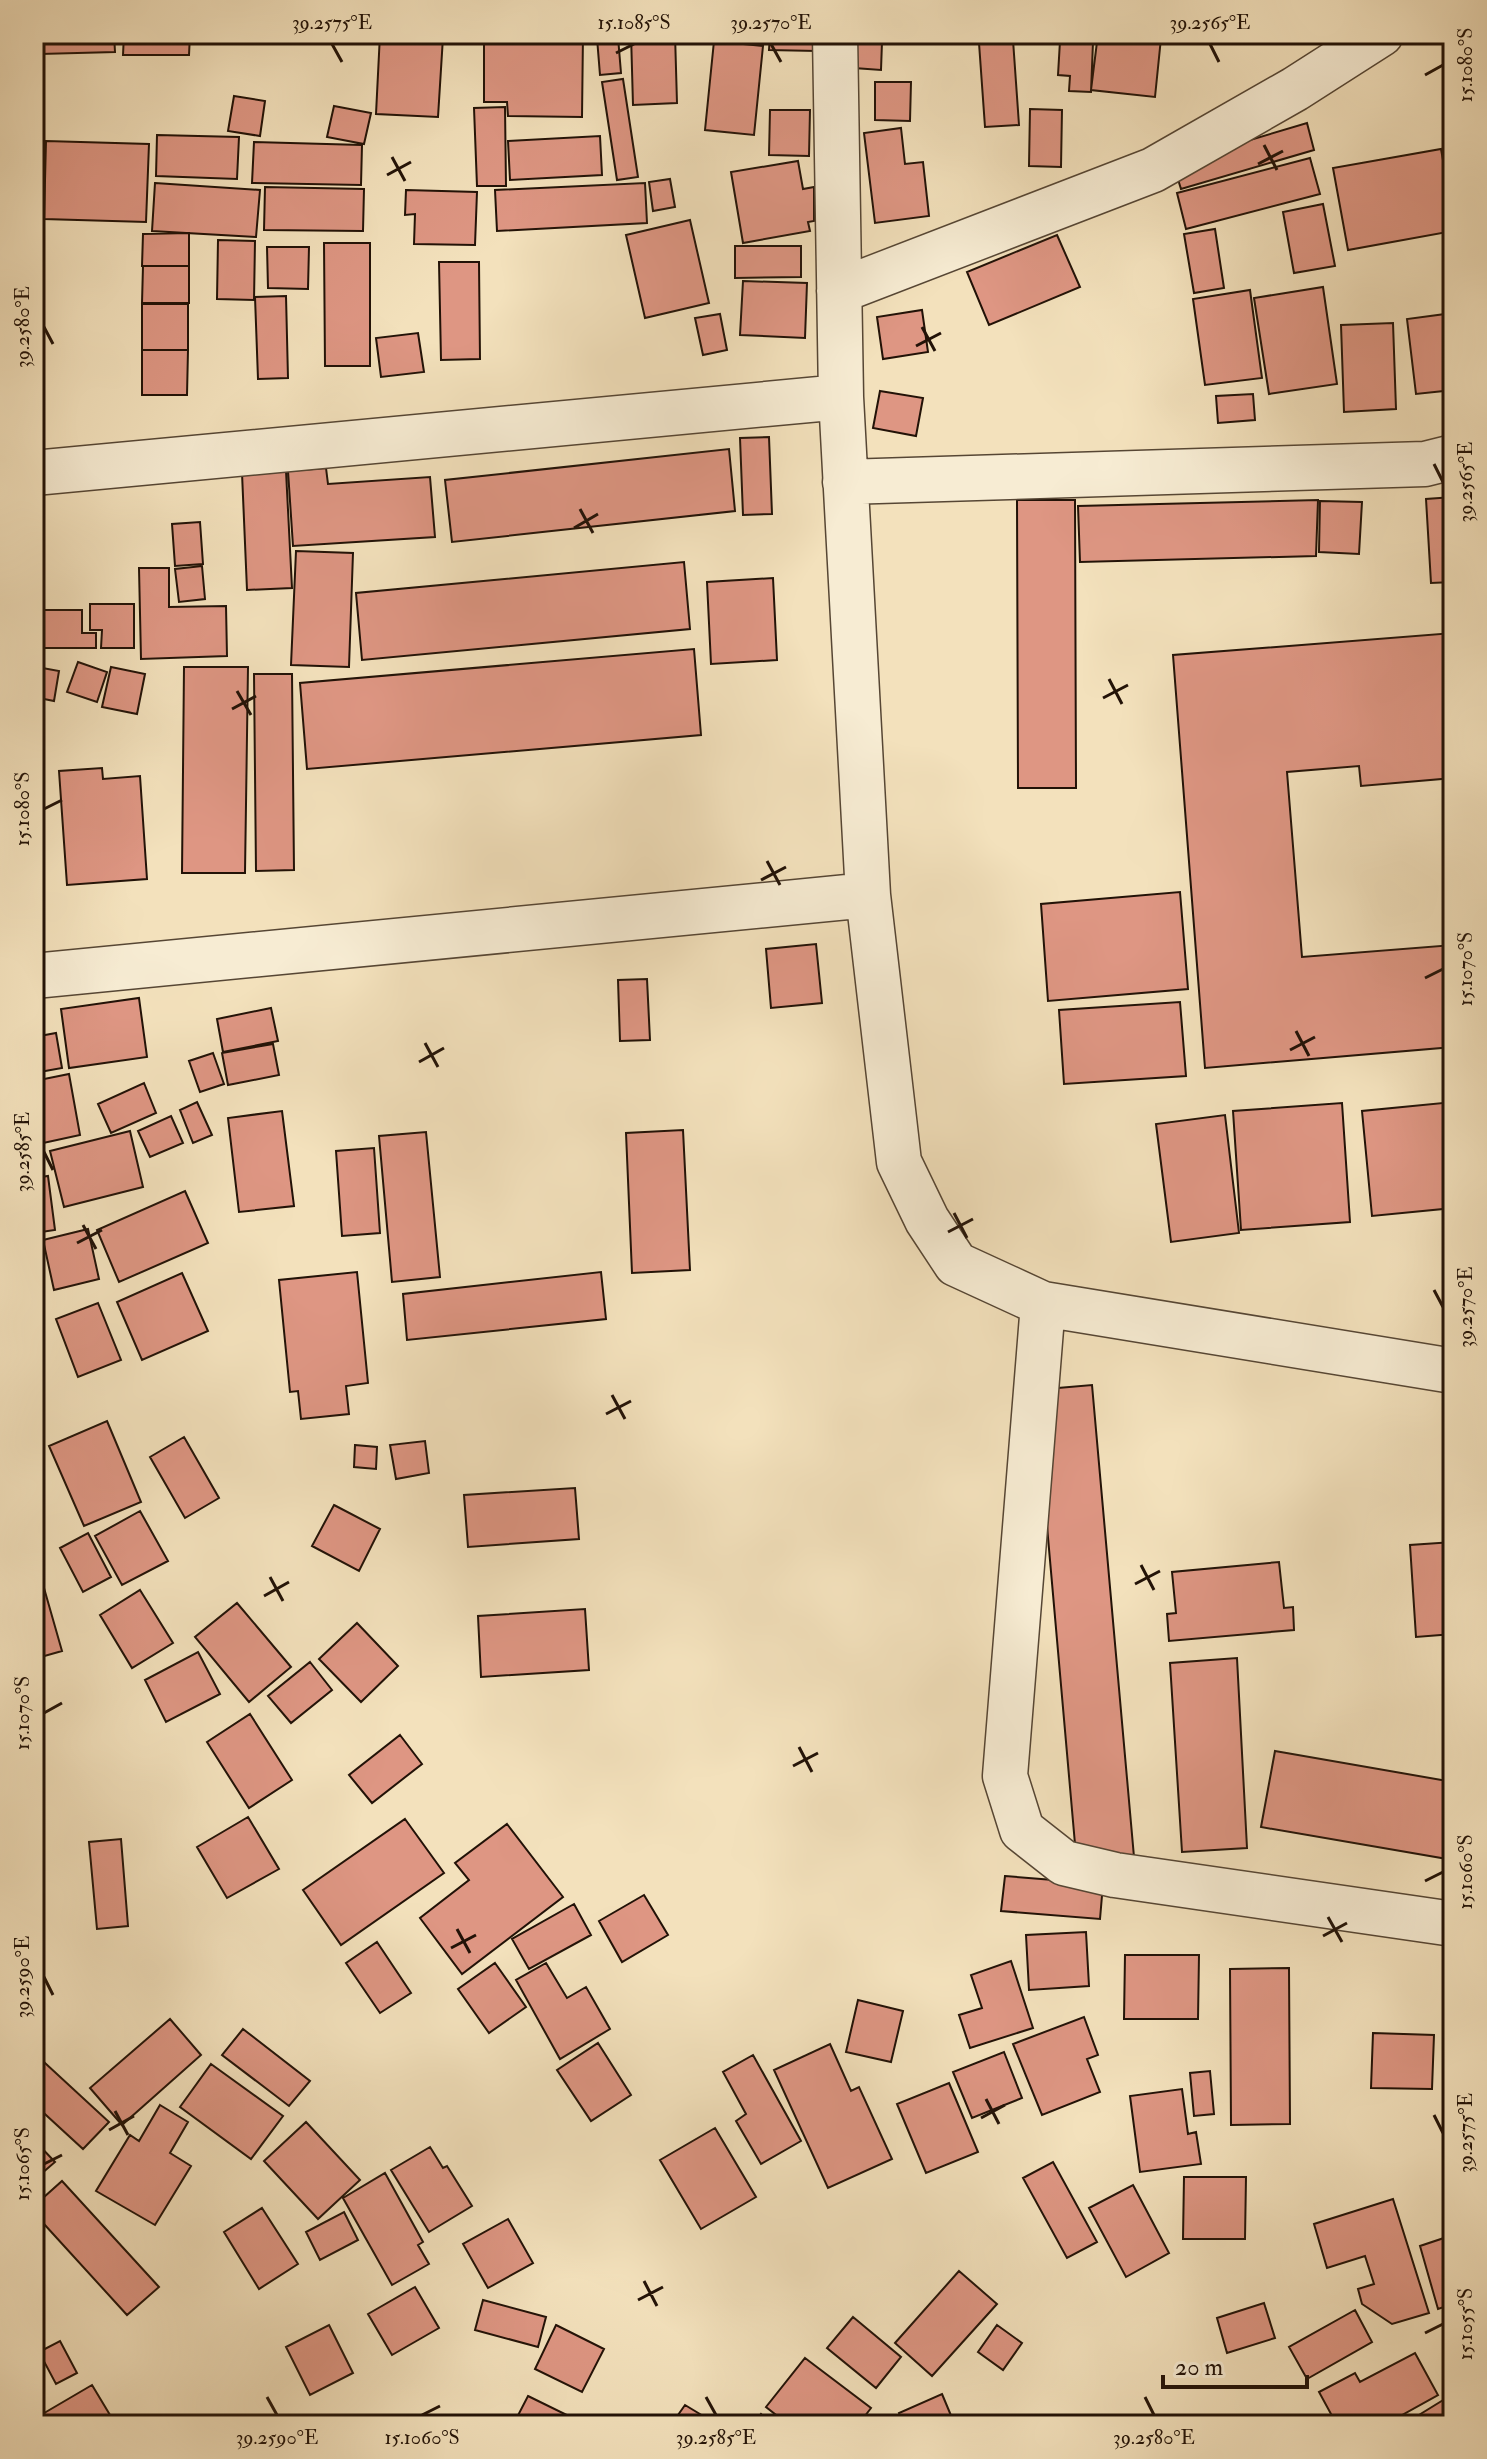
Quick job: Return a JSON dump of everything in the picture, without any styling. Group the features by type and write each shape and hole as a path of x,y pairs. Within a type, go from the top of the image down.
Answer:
{"street":[{"path":"835,34 841,397 868,895 899,1162 927,1220 956,1264 1043,1304 1453,1371"},
{"path":"839,291 1153,170 1295,89 1381,34"},
{"path":"34,473 841,397"},
{"path":"845,482 1425,464 1453,457"},
{"path":"34,976 868,895"},
{"path":"1043,1304 1005,1776 1022,1830 1064,1863 1115,1875 1453,1924"}],"building":[{"path":"40,34 114,34 115,52 40,54"},
{"path":"124,34 190,34 189,55 123,55"},
{"path":"380,34 443,37 438,117 376,114"},
{"path":"484,34 583,34 582,117 508,116 507,102 484,102"},
{"path":"631,34 675,34 677,103 633,105"},
{"path":"770,34 818,34 817,51 769,50"},
{"path":"934,34 970,34 969,37"},
{"path":"975,34 1071,34 1071,37"},
{"path":"1098,34 1161,38 1155,97 1091,90"},
{"path":"618,37 621,73 600,75 597,38"},
{"path":"1013,40 1019,125 985,127 979,43"},
{"path":"714,41 763,46 754,135 705,130"},
{"path":"856,41 882,42 881,70 854,68"},
{"path":"1060,41 1093,42 1091,92 1069,91 1070,76 1058,75"},
{"path":"623,79 638,177 617,180 602,82"},
{"path":"875,82 911,82 910,121 875,120"},
{"path":"234,96 265,101 260,136 228,131"},
{"path":"334,106 371,113 364,144 327,137"},
{"path":"505,107 506,186 477,186 474,108"},
{"path":"1030,109 1062,110 1061,167 1029,166"},
{"path":"770,110 810,110 809,156 769,155"},
{"path":"1307,123 1314,150 1181,189 1173,163"},
{"path":"901,128 905,164 923,162 929,216 875,223 864,133"},
{"path":"157,135 239,137 237,179 156,176"},
{"path":"600,136 602,175 510,180 508,141"},
{"path":"46,141 149,144 146,222 44,219"},
{"path":"254,142 362,145 361,185 252,183"},
{"path":"1441,149 1450,199 1453,198 1453,231 1348,250 1333,168"},
{"path":"1310,158 1320,194 1186,229 1177,193"},
{"path":"798,161 803,189 814,187 814,221 808,222 810,231 743,243 731,172"},
{"path":"670,179 675,207 653,211 649,182"},
{"path":"155,183 260,190 256,237 152,231"},
{"path":"645,183 647,223 497,231 495,190"},
{"path":"265,187 364,189 363,231 264,230"},
{"path":"406,190 477,192 475,245 414,244 415,214 405,215"},
{"path":"1323,204 1335,266 1294,273 1283,212"},
{"path":"690,220 709,303 645,318 626,235"},
{"path":"34,222 40,223 34,259"},
{"path":"1215,229 1224,288 1194,293 1184,234"},
{"path":"189,233 189,266 142,266 143,234"},
{"path":"1057,235 1080,287 989,325 967,272"},
{"path":"218,240 255,241 254,300 217,299"},
{"path":"324,243 370,243 370,366 325,366"},
{"path":"735,246 801,246 801,277 735,278"},
{"path":"267,247 309,247 308,289 268,288"},
{"path":"439,262 479,262 480,359 441,360"},
{"path":"143,266 189,266 189,303 142,303"},
{"path":"743,281 807,283 805,338 740,335"},
{"path":"1323,287 1337,384 1269,394 1254,298"},
{"path":"1250,290 1262,378 1205,385 1193,299"},
{"path":"286,296 288,378 258,379 255,297"},
{"path":"142,304 188,304 188,350 142,350"},
{"path":"922,310 928,352 883,359 877,317"},
{"path":"1453,313 1453,390 1416,394 1407,319"},
{"path":"720,314 727,350 703,355 695,318"},
{"path":"1393,323 1396,409 1344,412 1341,325"},
{"path":"418,333 424,372 381,377 376,338"},
{"path":"142,350 188,350 187,395 142,395"},
{"path":"880,391 923,398 916,436 873,428"},
{"path":"1253,394 1255,420 1218,423 1216,396"},
{"path":"769,437 772,514 743,515 740,438"},
{"path":"729,449 735,511 452,542 445,480"},
{"path":"326,468 328,484 430,477 435,537 293,546 288,471"},
{"path":"286,471 292,588 247,590 242,473"},
{"path":"1453,497 1453,582 1431,583 1426,499"},
{"path":"1017,500 1075,500 1076,788 1018,788"},
{"path":"1318,500 1316,556 1080,562 1078,506"},
{"path":"1320,501 1362,502 1359,554 1319,552"},
{"path":"200,522 203,564 175,566 172,524"},
{"path":"296,551 353,553 349,667 291,665"},
{"path":"684,562 690,629 362,660 356,593"},
{"path":"202,566 205,599 179,602 175,569"},
{"path":"139,568 169,568 169,607 226,606 227,656 141,659"},
{"path":"773,578 777,660 711,664 707,582"},
{"path":"90,604 134,604 134,648 101,648 102,630 90,630"},
{"path":"42,610 82,610 82,633 96,633 96,648 41,648"},
{"path":"1453,633 1453,778 1361,786 1359,766 1287,772 1302,957 1453,945 1453,1047 1205,1068 1173,655"},
{"path":"694,649 701,735 307,769 300,683"},
{"path":"78,662 107,672 97,702 67,692"},
{"path":"37,667 59,671 54,701 34,697"},
{"path":"111,667 145,674 137,714 102,707"},
{"path":"184,667 248,667 245,873 182,873"},
{"path":"254,674 292,674 294,870 256,871"},
{"path":"102,768 103,779 140,776 147,879 67,885 59,771"},
{"path":"1180,892 1188,989 1048,1001 1041,904"},
{"path":"816,944 822,1003 771,1008 766,949"},
{"path":"647,979 650,1040 620,1041 618,980"},
{"path":"139,998 147,1057 69,1068 61,1009"},
{"path":"1180,1002 1186,1076 1064,1084 1059,1010"},
{"path":"271,1008 278,1041 223,1052 217,1019"},
{"path":"56,1033 62,1068 34,1073 34,1037"},
{"path":"273,1044 279,1075 228,1085 222,1053"},
{"path":"213,1053 224,1084 200,1092 189,1061"},
{"path":"69,1074 80,1135 34,1145 34,1081"},
{"path":"144,1083 156,1113 111,1133 98,1104"},
{"path":"197,1102 212,1135 193,1143 180,1110"},
{"path":"1453,1102 1453,1208 1372,1216 1362,1111"},
{"path":"1342,1103 1350,1222 1241,1230 1233,1111"},
{"path":"282,1111 294,1206 239,1212 228,1118"},
{"path":"1225,1115 1239,1233 1171,1242 1156,1124"},
{"path":"171,1116 183,1143 150,1157 138,1131"},
{"path":"683,1130 690,1270 632,1273 626,1133"},
{"path":"130,1131 143,1187 64,1207 50,1151"},
{"path":"426,1132 440,1277 392,1282 379,1136"},
{"path":"374,1148 380,1233 342,1236 336,1151"},
{"path":"48,1176 55,1230 34,1233 34,1178"},
{"path":"185,1191 208,1243 119,1282 97,1230"},
{"path":"88,1229 99,1279 54,1290 43,1240"},
{"path":"357,1272 368,1383 346,1386 349,1414 301,1419 298,1391 290,1392 279,1280"},
{"path":"601,1272 606,1319 407,1340 403,1294"},
{"path":"182,1273 208,1331 142,1360 117,1302"},
{"path":"98,1303 121,1360 78,1377 56,1319"},
{"path":"1092,1385 1134,1857 1075,1844 1035,1390"},
{"path":"107,1421 141,1502 84,1526 49,1446"},
{"path":"184,1437 219,1498 185,1518 150,1457"},
{"path":"425,1441 429,1473 396,1479 390,1445"},
{"path":"355,1445 377,1447 376,1469 354,1467"},
{"path":"575,1488 579,1539 468,1547 464,1495"},
{"path":"334,1505 380,1529 359,1571 312,1546"},
{"path":"140,1511 168,1561 122,1585 95,1536"},
{"path":"88,1533 111,1577 83,1592 60,1548"},
{"path":"1453,1542 1453,1634 1416,1637 1410,1545"},
{"path":"34,1553 62,1651 34,1659"},
{"path":"1279,1562 1284,1608 1293,1607 1294,1630 1169,1641 1167,1614 1176,1613 1172,1572"},
{"path":"140,1590 173,1643 132,1668 100,1615"},
{"path":"237,1603 291,1667 249,1702 195,1637"},
{"path":"585,1609 589,1670 481,1677 478,1616"},
{"path":"357,1623 398,1666 361,1702 319,1659"},
{"path":"198,1652 220,1694 166,1722 145,1680"},
{"path":"1237,1658 1247,1848 1182,1852 1170,1663"},
{"path":"310,1662 332,1690 291,1723 268,1696"},
{"path":"250,1714 292,1780 249,1808 207,1742"},
{"path":"400,1735 422,1764 372,1803 349,1775"},
{"path":"1275,1751 1453,1782 1453,1860 1261,1827"},
{"path":"248,1817 279,1869 227,1898 197,1847"},
{"path":"405,1819 444,1873 341,1945 303,1890"},
{"path":"507,1824 563,1897 462,1974 420,1918 469,1880 455,1863"},
{"path":"121,1839 128,1926 97,1929 89,1842"},
{"path":"1005,1876 1103,1884 1100,1919 1001,1911"},
{"path":"644,1895 668,1935 622,1962 599,1921"},
{"path":"574,1904 591,1935 529,1969 512,1939"},
{"path":"1086,1932 1089,1986 1029,1990 1026,1935"},
{"path":"377,1942 411,1993 380,2013 346,1963"},
{"path":"1125,1955 1199,1955 1198,2019 1124,2019"},
{"path":"1011,1961 1033,2028 970,2048 959,2015 982,2008 971,1975"},
{"path":"495,1963 526,2007 489,2033 458,1989"},
{"path":"546,1963 567,1998 586,1987 610,2029 560,2059 516,1980"},
{"path":"1289,1968 1290,2124 1231,2125 1230,1969"},
{"path":"858,2000 903,2011 891,2062 846,2052"},
{"path":"1084,2017 1098,2055 1087,2059 1100,2092 1042,2115 1013,2044"},
{"path":"170,2019 201,2055 122,2125 90,2088"},
{"path":"243,2029 310,2081 289,2106 222,2055"},
{"path":"1373,2033 1434,2035 1432,2089 1371,2088"},
{"path":"598,2043 631,2095 591,2121 557,2070"},
{"path":"830,2044 851,2091 859,2087 892,2159 828,2188 774,2070"},
{"path":"1004,2052 1022,2098 972,2118 953,2072"},
{"path":"753,2055 801,2141 761,2164 736,2121 746,2114 723,2072"},
{"path":"45,2063 109,2122 83,2149 34,2104 34,2074"},
{"path":"211,2064 283,2116 251,2159 180,2107"},
{"path":"1210,2071 1214,2114 1194,2116 1190,2073"},
{"path":"949,2083 978,2152 926,2173 897,2104"},
{"path":"1182,2089 1188,2134 1196,2132 1201,2164 1140,2172 1130,2096"},
{"path":"160,2105 188,2122 170,2153 191,2166 155,2225 96,2191 130,2135 139,2141"},
{"path":"306,2122 360,2180 318,2219 264,2161"},
{"path":"715,2128 756,2197 701,2229 660,2160"},
{"path":"34,2140 55,2162 34,2180"},
{"path":"430,2147 443,2168 447,2166 472,2206 429,2232 391,2170"},
{"path":"1053,2162 1097,2242 1067,2258 1023,2178"},
{"path":"385,2173 423,2242 418,2245 429,2264 392,2285 343,2198"},
{"path":"1184,2177 1246,2177 1245,2239 1183,2239"},
{"path":"62,2181 159,2287 127,2315 34,2213 34,2206"},
{"path":"1133,2185 1169,2253 1126,2277 1089,2208"},
{"path":"1393,2199 1429,2313 1392,2324 1362,2304 1358,2289 1374,2284 1365,2256 1327,2268 1314,2224"},
{"path":"262,2208 298,2264 259,2289 224,2232"},
{"path":"344,2212 358,2240 320,2260 306,2232"},
{"path":"508,2219 533,2263 488,2288 463,2244"},
{"path":"1453,2235 1453,2304 1438,2309 1420,2246"},
{"path":"959,2271 997,2304 932,2376 895,2343"},
{"path":"415,2287 439,2328 392,2355 368,2314"},
{"path":"483,2300 546,2317 538,2347 475,2330"},
{"path":"1264,2303 1275,2338 1227,2353 1217,2318"},
{"path":"1355,2310 1372,2342 1307,2379 1289,2347"},
{"path":"853,2317 901,2357 876,2388 827,2348"},
{"path":"329,2325 353,2373 310,2395 286,2347"},
{"path":"556,2325 604,2349 582,2392 535,2369"},
{"path":"997,2325 1022,2343 1003,2370 978,2352"},
{"path":"60,2341 77,2373 56,2384 39,2352"},
{"path":"1415,2353 1438,2395 1384,2425 1337,2425 1319,2392 1355,2373 1360,2382"},
{"path":"805,2358 871,2408 858,2425 789,2425 766,2407"},
{"path":"92,2385 113,2420 105,2425 34,2425 34,2419"},
{"path":"942,2394 955,2425 904,2425 899,2413"},
{"path":"1453,2394 1453,2425 1418,2425 1414,2418"},
{"path":"528,2396 587,2425 513,2425"},
{"path":"685,2405 718,2425 671,2425"},
{"path":"761,2414 773,2425 752,2425"}]}
